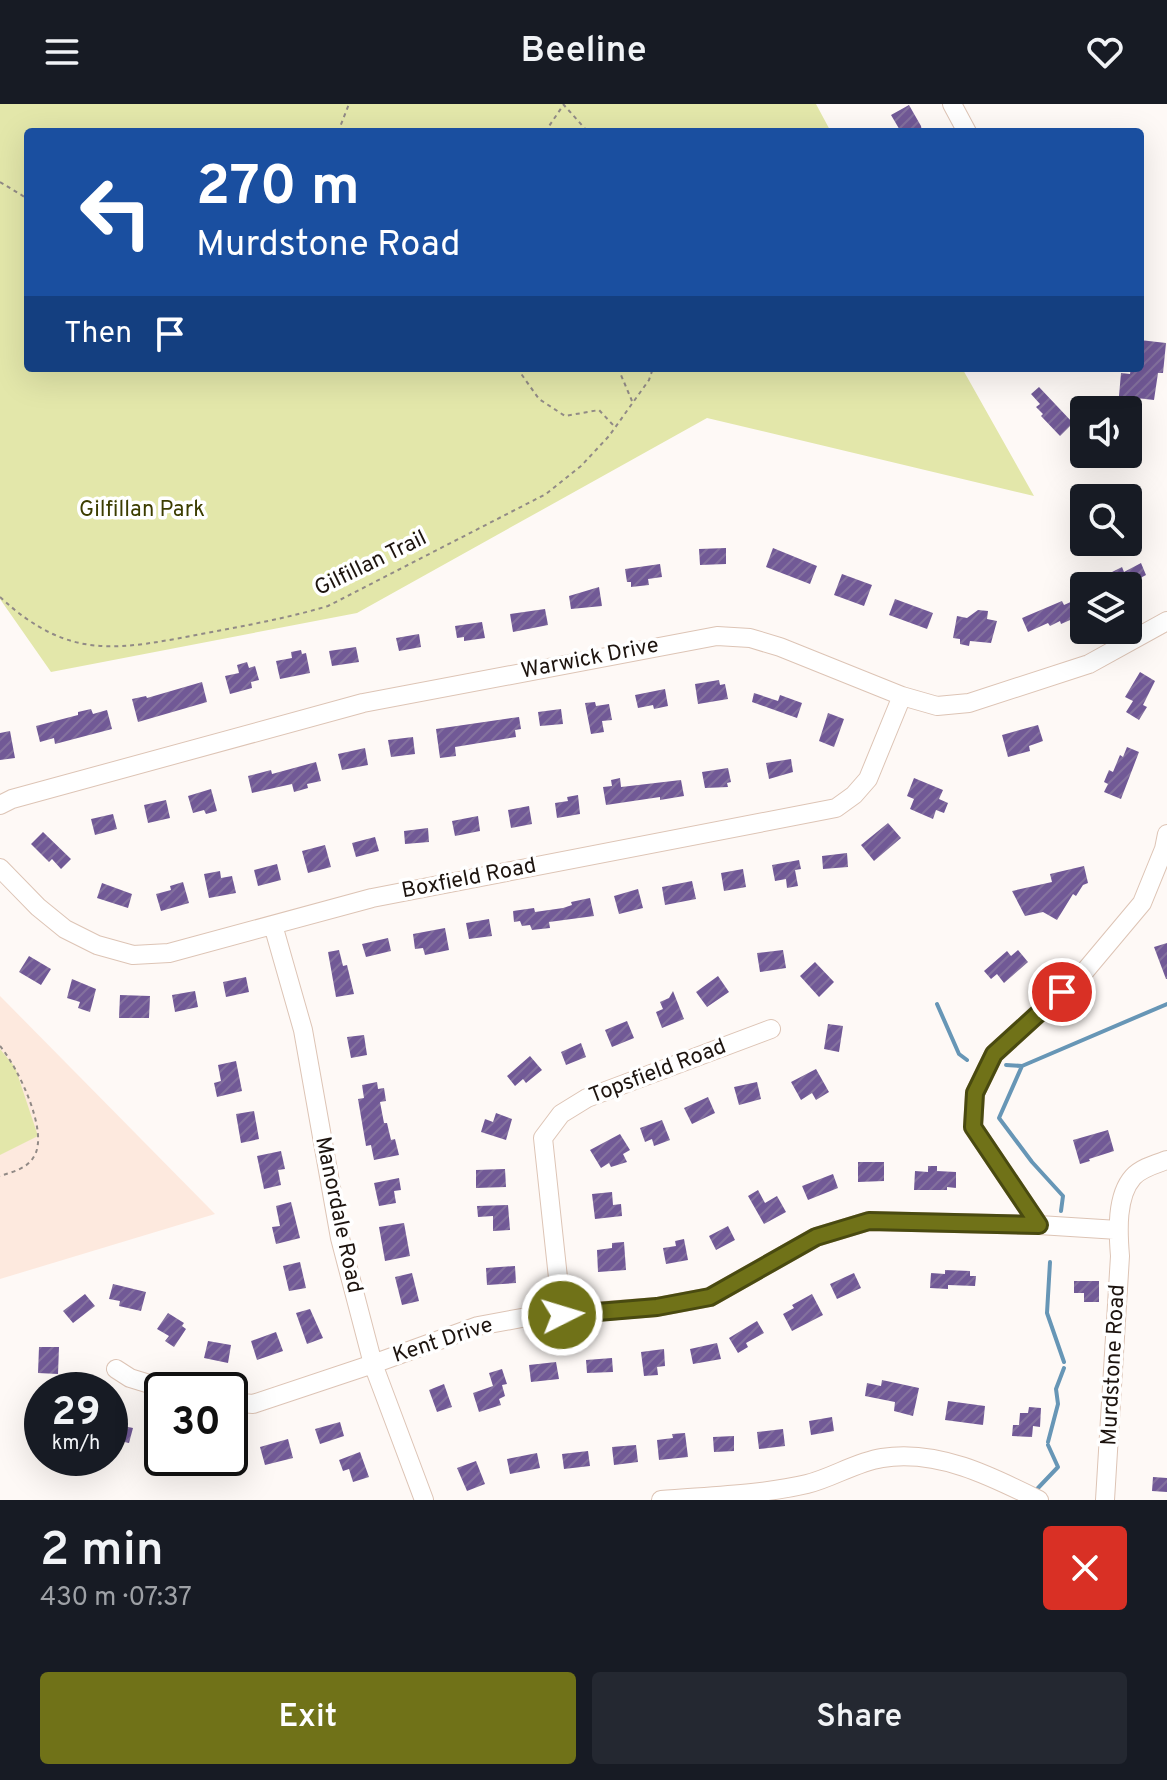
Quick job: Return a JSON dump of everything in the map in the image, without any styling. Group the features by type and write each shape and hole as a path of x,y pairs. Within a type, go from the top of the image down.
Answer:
{"street":[{"path":"952,104 965,128"},
{"name":"Warwick Drive","path":"0,805 204,745 363,703 717,636 750,638 780,647 902,696 937,706 969,703 1089,664 1167,621"},
{"name":"Boxfield Road","path":"0,868 38,907 65,929 97,945 133,955 169,953 387,895 836,808 854,795 868,779 902,696"},
{"path":"1039,1225 973,1127 975,1093 994,1054 1085,971 1142,903 1167,834"},
{"name":"Manordale Road","path":"273,925 303,1030 340,1238 373,1364 424,1500"},
{"name":"Topsfield Road","path":"562,1315 543,1138 561,1114 587,1098 771,1029"},
{"name":"Murdstone Road","path":"1105,1500 1119,1284 1118,1230 1125,1189 1135,1174 1167,1160"},
{"name":"Kent Drive","path":"248,1404 373,1364 478,1326 527,1317 657,1307 710,1297 816,1237 869,1221 1118,1230"},
{"path":"116,1369 144,1382"},
{"path":"661,1500 733,1497 807,1484 882,1458 922,1458 977,1471 1039,1500"}],"path":[{"path":"340,128 349,104"},
{"path":"548,128 562,105 584,128"},
{"path":"0,182 24,197"},
{"path":"520,372 539,399 565,416 599,410 615,427"},
{"path":"620,372 633,402"},
{"name":"Gilfillan Trail","path":"0,597 24,620 41,630 76,643 105,648 141,645 292,616 328,606 546,494 581,466 615,427 652,372"},
{"path":"0,1046 18,1072 40,1143 26,1166 0,1176"}],"shaded area":[{"path":"0,996 215,1214 0,1279"}],"green space":[{"name":"Gilfillan Park","path":"0,104 816,104 829,128 24,128 24,372 964,372 1034,496 707,418 357,613 51,672 0,599"},
{"path":"0,1049 15,1067 38,1136 0,1155"}],"building":[{"path":"909,105 921,128 899,128 891,115"},
{"path":"1144,340 1166,343 1163,373 1158,373 1154,400 1142,399 1142,396 1119,396 1121,373 1144,372"},
{"path":"1039,387 1070,420 1070,426 1060,436 1041,416 1043,414 1036,407 1040,404 1031,394"},
{"path":"726,548 726,564 700,565 699,549"},
{"path":"773,548 817,566 810,584 766,567"},
{"path":"1141,563 1146,575 1142,577 1142,572 1124,572"},
{"path":"660,564 662,577 648,579 649,585 631,587 631,582 627,582 625,569"},
{"path":"842,574 872,585 864,606 834,595"},
{"path":"599,587 602,606 571,609 569,596"},
{"path":"895,599 933,613 927,629 889,615"},
{"path":"1062,601 1064,605 1070,602 1070,620 1050,626 1048,623 1028,632 1022,618"},
{"path":"545,609 548,625 513,632 510,614"},
{"path":"978,610 988,611 987,619 997,621 991,643 970,641 969,646 960,644 960,639 953,638 957,616 967,618"},
{"path":"482,622 485,638 464,641 464,637 457,638 455,626"},
{"path":"419,634 421,647 399,651 396,638"},
{"path":"356,647 359,662 332,666 329,651"},
{"path":"301,650 302,654 306,653 310,673 280,679 276,661 292,658 291,652"},
{"path":"247,662 249,668 255,666 259,680 251,682 252,688 230,694 225,676 239,673 237,665"},
{"path":"1140,672 1155,681 1143,705 1147,707 1139,720 1126,712 1133,701 1125,697"},
{"path":"719,680 720,685 725,684 728,699 698,704 695,684"},
{"path":"202,682 207,702 138,722 132,699 147,698"},
{"path":"665,689 668,706 638,708 635,695"},
{"path":"754,693 778,701 780,695 802,703 797,718 752,702"},
{"path":"595,702 596,706 609,704 612,720 602,721 604,732 591,734 585,703"},
{"path":"91,709 93,714 107,710 112,729 55,744 54,738 40,742 36,726"},
{"path":"561,709 563,724 540,726 538,712"},
{"path":"828,713 844,719 834,747 819,741"},
{"path":"519,717 521,729 515,730 516,737 455,747 456,756 440,758 436,729"},
{"path":"1038,725 1043,741 1029,746 1030,751 1008,757 1002,735"},
{"path":"10,731 15,758 0,760 0,733"},
{"path":"413,737 415,754 391,757 388,740"},
{"path":"1127,747 1139,752 1121,799 1104,792 1108,784 1104,782 1109,770 1113,772"},
{"path":"365,748 368,765 342,770 338,754"},
{"path":"791,759 793,772 769,779 766,763"},
{"path":"316,762 321,781 307,784 308,788 294,792 292,784 252,793 248,776 271,770 272,774"},
{"path":"728,768 731,782 727,783 728,787 705,788 702,772"},
{"path":"620,778 621,787 681,780 684,796 606,805 603,787 612,786 611,780"},
{"path":"914,778 943,790 939,799 948,803 944,813 936,810 933,819 910,809 914,799 907,796"},
{"path":"211,789 217,811 193,813 188,796"},
{"path":"578,795 580,814 557,818 555,803"},
{"path":"166,800 170,818 148,823 144,805"},
{"path":"529,806 532,824 511,828 508,810"},
{"path":"113,814 117,829 95,835 91,819"},
{"path":"478,816 480,831 455,836 452,821"},
{"path":"888,823 901,838 874,861 861,845"},
{"path":"428,828 429,842 405,844 404,831"},
{"path":"43,832 71,859 61,869 31,844"},
{"path":"375,837 379,851 356,857 352,843"},
{"path":"325,845 331,867 308,873 302,851"},
{"path":"847,853 848,867 823,869 822,856"},
{"path":"799,860 801,869 795,870 798,886 787,888 786,879 775,881 772,865"},
{"path":"277,864 281,880 258,886 254,870"},
{"path":"1084,866 1088,883 1076,896 1073,894 1057,920 1043,912 1025,916 1012,891 1052,882 1050,874"},
{"path":"743,869 746,887 724,891 721,873"},
{"path":"220,871 221,878 232,876 236,893 209,898 204,874"},
{"path":"692,881 696,899 665,905 662,887"},
{"path":"183,882 189,903 161,911 156,894 171,890 170,886"},
{"path":"102,883 132,894 128,908 97,898"},
{"path":"638,889 643,908 619,914 614,896"},
{"path":"590,898 594,916 549,922 550,928 532,930 530,925 522,926 520,921 514,922 513,911 563,908 572,905 571,902"},
{"path":"489,919 492,936 469,939 466,923"},
{"path":"445,928 449,950 425,955 423,948 415,949 413,934"},
{"path":"388,938 391,951 366,957 362,944"},
{"path":"1167,943 1167,979 1166,979 1154,947"},
{"path":"339,950 343,966 347,965 354,994 336,997 328,952"},
{"path":"783,950 786,968 760,972 757,953"},
{"path":"1018,950 1028,962 1004,983 997,974 991,979 984,971 1007,951 1011,956"},
{"path":"29,956 51,969 41,985 19,972"},
{"path":"815,962 834,982 819,997 800,976"},
{"path":"718,976 729,992 707,1007 696,992"},
{"path":"246,977 249,992 226,997 223,982"},
{"path":"72,979 96,989 90,1012 78,1008 80,1002 67,998"},
{"path":"195,991 198,1007 175,1012 172,995"},
{"path":"673,991 684,1019 662,1028 656,1012 663,1009 660,1002 669,998"},
{"path":"120,995 150,996 149,1018 119,1018"},
{"path":"627,1021 634,1038 612,1047 605,1030"},
{"path":"828,1024 843,1026 839,1052 824,1049"},
{"path":"364,1035 367,1055 351,1058 347,1037"},
{"path":"581,1043 586,1057 566,1065 561,1052"},
{"path":"530,1056 542,1070 526,1083 523,1079 515,1086 507,1076"},
{"path":"236,1061 242,1091 217,1097 214,1083 221,1081 218,1065"},
{"path":"816,1069 829,1092 816,1100 812,1093 801,1100 791,1082"},
{"path":"377,1082 378,1089 384,1088 386,1101 380,1102 384,1123 387,1123 391,1140 395,1139 399,1155 374,1160 371,1145 366,1146 358,1099 364,1098 362,1085"},
{"path":"757,1082 761,1099 739,1105 734,1087"},
{"path":"708,1097 715,1113 692,1124 684,1108"},
{"path":"254,1111 259,1139 241,1143 236,1114"},
{"path":"496,1113 512,1119 506,1140 481,1132 485,1119 493,1122"},
{"path":"662,1120 670,1140 654,1146 652,1139 645,1142 640,1128"},
{"path":"1108,1130 1114,1151 1080,1164 1073,1140"},
{"path":"620,1134 630,1150 623,1154 627,1162 611,1167 609,1163 601,1168 590,1150"},
{"path":"281,1151 285,1169 278,1170 281,1185 264,1189 257,1156"},
{"path":"858,1162 884,1162 884,1181 858,1182"},
{"path":"928,1166 937,1166 937,1171 956,1172 956,1188 914,1190 915,1171 928,1172"},
{"path":"505,1169 506,1187 476,1188 476,1170"},
{"path":"833,1174 838,1188 808,1200 802,1186"},
{"path":"399,1178 401,1190 394,1191 396,1203 379,1206 374,1183"},
{"path":"758,1190 765,1203 777,1196 786,1212 764,1224 748,1196"},
{"path":"612,1192 613,1205 621,1204 622,1216 595,1219 592,1194"},
{"path":"291,1202 300,1238 276,1244 272,1227 280,1226 276,1206"},
{"path":"508,1205 510,1230 493,1231 493,1216 478,1217 477,1206"},
{"path":"404,1223 410,1256 385,1261 379,1227"},
{"path":"728,1226 735,1240 716,1250 709,1236"},
{"path":"684,1239 688,1260 666,1264 663,1248 676,1246 675,1241"},
{"path":"624,1242 626,1270 598,1272 597,1250 612,1248 612,1243"},
{"path":"300,1262 306,1288 289,1291 283,1266"},
{"path":"515,1266 516,1283 487,1285 486,1268"},
{"path":"945,1270 970,1271 970,1276 976,1276 975,1286 930,1288 931,1273 945,1274"},
{"path":"412,1273 419,1301 402,1305 395,1277"},
{"path":"854,1273 861,1288 837,1299 830,1284"},
{"path":"1074,1281 1099,1281 1099,1302 1084,1302 1084,1293 1074,1293"},
{"path":"113,1284 146,1292 141,1311 119,1306 120,1301 109,1299"},
{"path":"85,1294 95,1306 73,1323 63,1311"},
{"path":"812,1294 823,1315 792,1331 783,1314"},
{"path":"310,1309 323,1338 307,1344 296,1313"},
{"path":"168,1313 184,1323 182,1326 186,1329 174,1347 165,1341 169,1336 157,1329"},
{"path":"757,1321 764,1333 746,1343 748,1347 738,1353 729,1338"},
{"path":"276,1332 283,1351 257,1360 251,1341"},
{"path":"208,1341 231,1345 228,1363 204,1358"},
{"path":"717,1343 721,1359 693,1364 690,1349"},
{"path":"39,1347 59,1347 58,1372 38,1372"},
{"path":"664,1349 665,1366 657,1367 658,1375 644,1376 641,1352"},
{"path":"612,1358 613,1372 587,1373 586,1360"},
{"path":"556,1362 559,1379 531,1382 529,1365"},
{"path":"502,1369 507,1384 502,1385 505,1396 499,1399 501,1405 479,1412 473,1393 493,1386 489,1373"},
{"path":"882,1380 919,1388 913,1416 894,1411 895,1402 865,1396 867,1383 881,1386"},
{"path":"444,1384 452,1407 437,1412 429,1390"},
{"path":"948,1401 985,1406 983,1425 945,1420"},
{"path":"1029,1407 1041,1408 1040,1427 1033,1426 1032,1437 1012,1436 1013,1425 1019,1425 1020,1413 1028,1413"},
{"path":"832,1417 834,1431 811,1435 809,1421"},
{"path":"340,1422 344,1436 320,1444 315,1429"},
{"path":"128,1427 133,1428 128,1443"},
{"path":"783,1429 785,1446 759,1449 757,1432"},
{"path":"685,1433 688,1457 659,1460 657,1440"},
{"path":"734,1436 734,1451 714,1452 713,1437"},
{"path":"288,1439 293,1458 265,1465 260,1447"},
{"path":"636,1445 638,1462 614,1465 612,1447"},
{"path":"588,1451 590,1466 564,1469 562,1454"},
{"path":"360,1452 369,1477 353,1482 349,1469 343,1471 339,1460"},
{"path":"537,1453 540,1468 510,1474 507,1459"},
{"path":"476,1461 485,1484 467,1491 457,1468"},
{"path":"1153,1477 1167,1478 1167,1492 1152,1491"}],"waterway":[{"path":"937,1004 959,1054 967,1060"},
{"path":"1061,1211 1063,1196 999,1118 1022,1066 1167,1004"},
{"path":"1006,1065 1022,1066"},
{"path":"1050,1262 1047,1313 1064,1362"},
{"path":"1048,1442 1058,1404 1056,1389 1064,1368"},
{"path":"1038,1488 1058,1467 1048,1445"}],"route":[{"path":"562,1315 657,1307 710,1297 816,1237 869,1221 1039,1225 973,1127 975,1093 994,1054 1062,992"}]}
